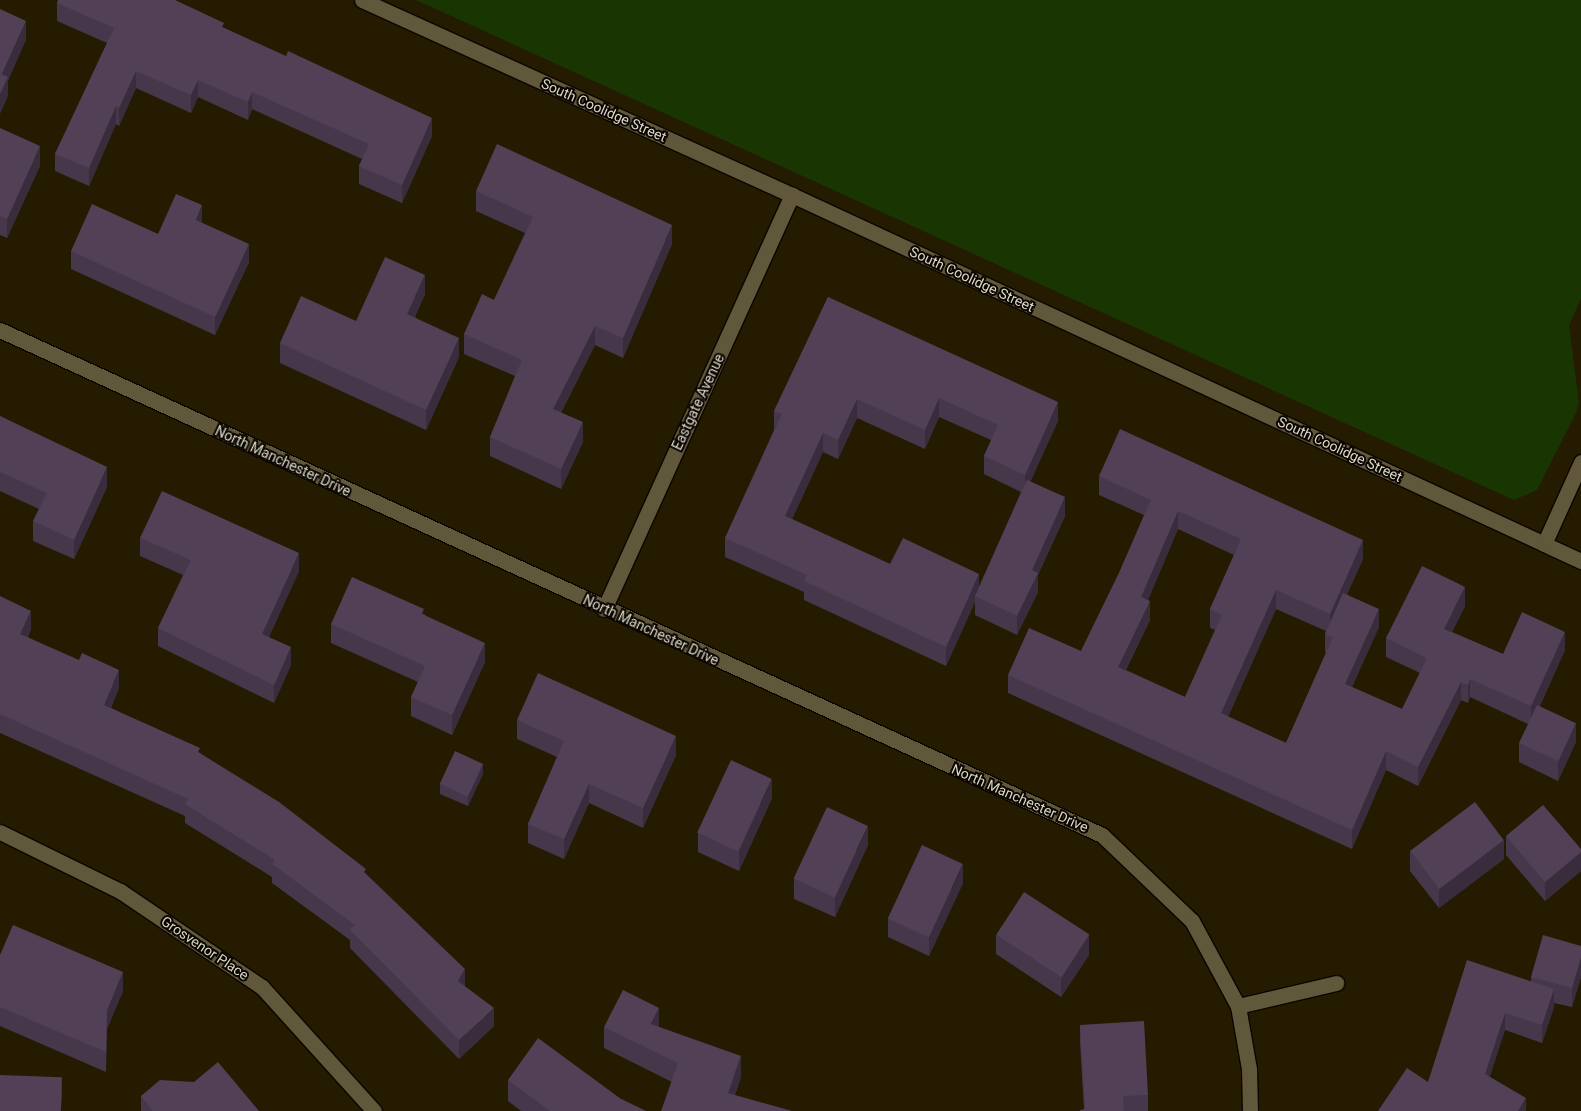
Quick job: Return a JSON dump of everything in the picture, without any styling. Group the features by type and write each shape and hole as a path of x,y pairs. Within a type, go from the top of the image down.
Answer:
{"street":[{"name":"South Coolidge Street","path":"362,0 792,195 1581,561"},
{"name":"Eastgate Avenue","path":"604,608 792,195"},
{"name":"North Manchester Drive","path":"0,330 1102,835 1192,921 1238,1006 1249,1069 1250,1111"},
{"path":"1544,544 1581,462"},
{"name":"Grosvenor Place","path":"0,832 120,891 262,987 374,1111"},
{"path":"1238,1006 1336,983"}],"green space":[{"path":"416,0 1581,0 1581,299 1569,325 1579,403 1576,413 1537,490 1514,500"}],"building":[{"path":"58,0 175,0 224,23 222,27 286,56 288,51 432,118 402,185 359,166 369,144 252,92 248,102 198,80 191,95 136,71 119,108 116,106 89,168 55,154 114,28 57,3"},
{"path":"0,9 26,21 2,74 8,77 0,94"},
{"path":"0,128 40,146 7,219 0,216"},
{"path":"497,144 672,225 623,338 595,326 553,409 583,422 561,469 490,437 522,360 464,334 482,294 494,300 533,217 476,191"},
{"path":"176,194 202,205 196,220 249,244 215,317 71,251 92,204 158,234"},
{"path":"385,257 425,275 407,314 459,338 426,410 280,343 301,296 356,321"},
{"path":"828,297 1058,402 1025,475 984,456 998,425 939,398 925,430 857,399 838,440 823,433 785,516 890,564 903,538 979,574 946,647 804,581 807,575 725,538 782,414 774,411"},
{"path":"0,416 107,467 74,540 33,521 47,493 0,472"},
{"path":"1120,429 1363,540 1330,614 1276,590 1221,713 1286,743 1333,637 1325,634 1343,593 1379,609 1345,684 1402,709 1427,658 1386,638 1422,566 1465,587 1444,629 1503,654 1522,612 1565,632 1531,706 1470,679 1468,685 1461,682 1418,767 1386,751 1352,830 1008,675 1029,628 1081,651 1119,573 1151,500 1099,476","holes":["1178,511 1241,539 1210,609 1222,615 1185,697 1118,667 1150,601 1141,597"]},
{"path":"1027,480 1065,497 1032,570 1038,573 1017,616 975,596"},
{"path":"162,491 299,553 262,634 291,647 274,685 158,628 191,560 140,538"},
{"path":"352,577 424,609 422,614 485,643 452,715 411,697 425,666 331,624"},
{"path":"0,596 31,611 20,634 79,660 82,653 119,670 104,705 200,748 198,752 279,802 366,869 364,872 465,969 458,981 494,1008 459,1040 350,930 355,925 272,864 275,860 185,804 188,799 0,714"},
{"path":"538,673 676,736 643,808 589,784 564,839 528,824 564,741 517,720"},
{"path":"1537,705 1576,723 1558,761 1519,743"},
{"path":"455,751 483,764 468,797 440,784"},
{"path":"731,760 772,779 738,852 697,833"},
{"path":"1475,802 1504,840 1439,889 1410,851"},
{"path":"1543,805 1581,849 1581,852 1545,882 1506,836"},
{"path":"827,807 868,826 834,898 794,879"},
{"path":"922,845 963,864 929,937 888,918"},
{"path":"1024,892 1089,934 1062,977 996,935"},
{"path":"13,925 123,972 107,1010 106,1052 0,1007 0,955"},
{"path":"1543,935 1581,946 1581,957 1572,988 1531,977"},
{"path":"1467,960 1554,989 1542,1025 1505,1013 1485,1074 1526,1098 1518,1111 1378,1111 1407,1068 1428,1082"},
{"path":"623,990 659,1008 651,1024 741,1056 728,1093 792,1111 661,1111 678,1063 604,1027"},
{"path":"1144,1021 1148,1095 1123,1096 1124,1111 1080,1111 1085,1109 1080,1025"},
{"path":"538,1038 621,1099 646,1111 550,1111 508,1080"},
{"path":"218,1062 259,1111 153,1111 141,1096 160,1080 194,1082"},
{"path":"0,1075 62,1077 61,1111 0,1111"}]}
